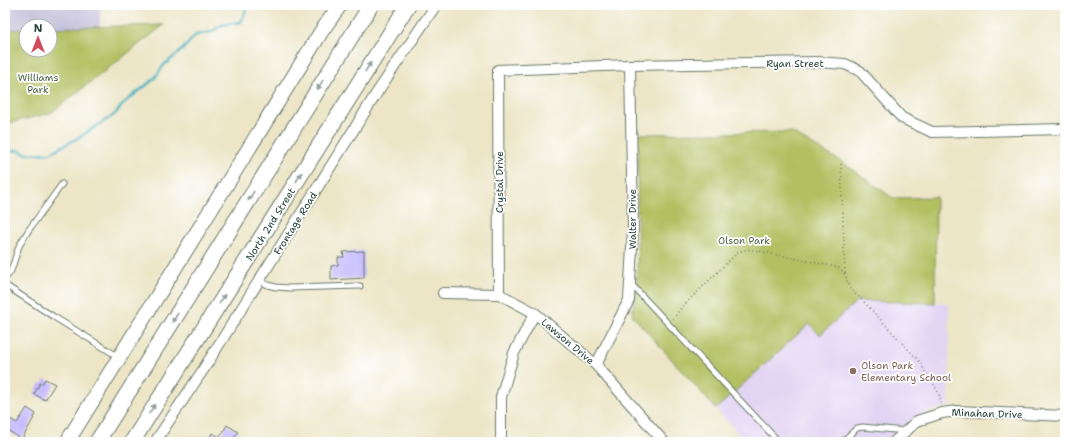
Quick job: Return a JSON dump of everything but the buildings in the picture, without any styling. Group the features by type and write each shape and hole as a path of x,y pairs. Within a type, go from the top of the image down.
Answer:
{"main road":[{"path":"97,442 371,5"},
{"name":"North 2nd Street","path":"132,442 408,5"}],"street":[{"path":"67,442 321,32 340,5"},
{"name":"Frontage Road","path":"155,442 203,370 378,91 436,5"},
{"name":"Ryan Street","path":"498,70 818,62 845,64 860,71 902,118 932,132 1065,129"},
{"name":"Walter Drive","path":"596,365 629,300 633,229 630,66"},
{"name":"Crystal Drive","path":"498,70 499,294"},
{"name":"Lawson Drive","path":"443,293 499,294 535,313 596,365 664,442"},
{"path":"501,442 501,396 514,353 535,313"},
{"name":"Minahan Drive","path":"894,442 917,421 942,413 957,411 1065,416"}],"lane":[{"path":"5,279 11,272 19,246 62,184"},
{"path":"259,281 268,286 290,288 360,286"},
{"path":"630,283 779,442"},
{"path":"5,285 120,357"},
{"path":"842,442 857,428 863,427 906,431"}],"path":[{"path":"841,164 845,274 850,289 920,362 922,368 935,385 939,394 942,413"},
{"path":"669,326 681,308 736,254 742,250 748,249 831,266 839,268 845,274"}],"shaded area":[{"path":"5,5 100,5 100,27 58,28 58,18 18,18 18,29 5,30"},
{"name":"Olson Park Elementary School","path":"857,301 949,303 949,407 929,411 914,419 888,442 746,442 716,409 809,324 820,335"}],"green space":[{"name":"Williams Park","path":"164,25 51,113 5,124 5,30 18,29 18,58 58,58 58,28"},
{"name":"Olson Park","path":"791,132 842,162 893,198 936,197 935,303 857,301 820,335 809,324 716,409 632,315 637,281 638,134"}],"waterway":[{"path":"5,152 17,150 27,154 50,153 78,138 114,115 125,102 154,79 164,65 182,50 196,35 211,32 222,25 241,22 248,5"}],"place":[{"name":"Olson Park Elementary School","path":"853,371"}]}
